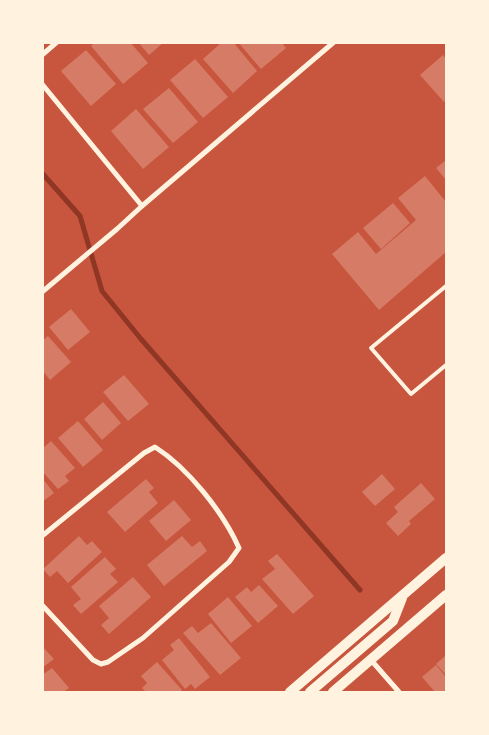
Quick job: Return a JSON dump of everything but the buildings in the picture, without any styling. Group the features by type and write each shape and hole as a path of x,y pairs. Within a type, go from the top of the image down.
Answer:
{"main road":[{"path":"290,692 403,597 446,558"},
{"path":"333,692 446,595"},
{"path":"310,692 393,621 403,597"}],"street":[{"path":"42,55 57,42"},
{"path":"42,292 334,42"},
{"path":"42,84 142,206"},
{"path":"42,536 144,453 155,447 166,454 206,494 234,535 239,548 229,562 158,626 108,662 101,664 93,660 42,605"},
{"path":"371,660 399,692"}],"lane":[{"path":"446,286 371,348 411,394 446,365"}],"waterway":[{"path":"42,173 80,216 102,291 141,339 360,590"}]}
